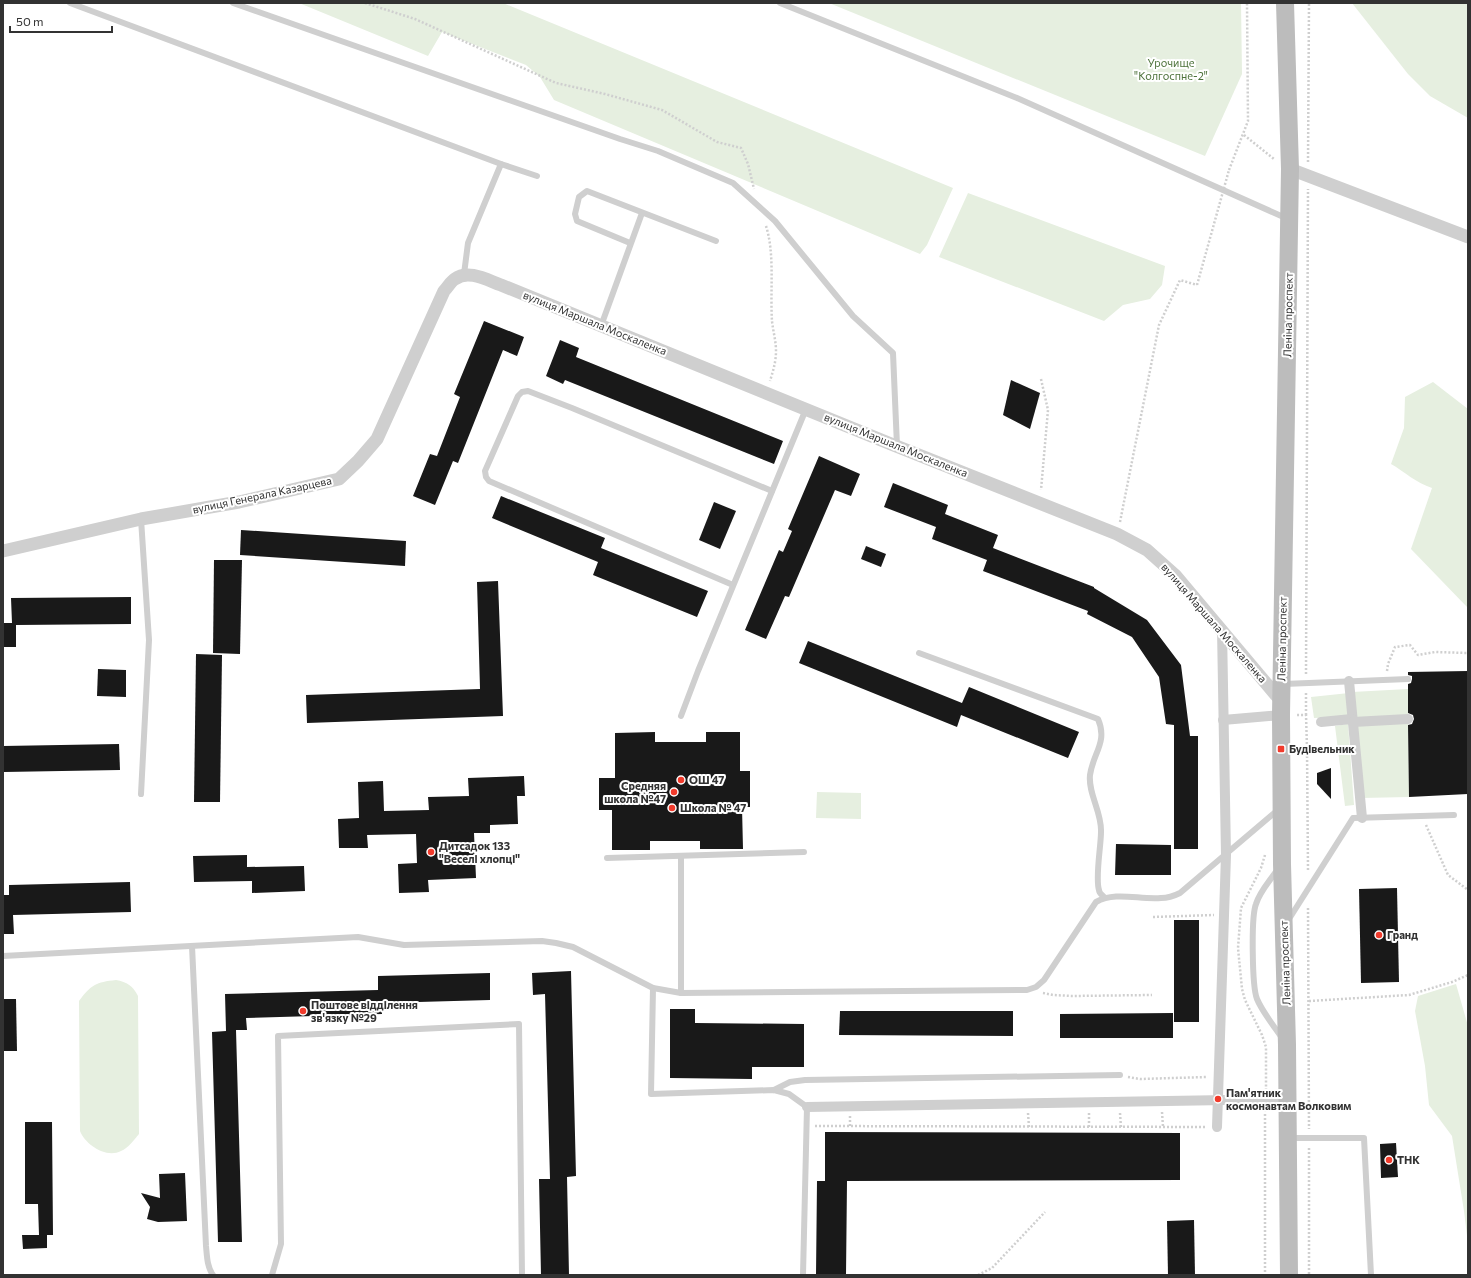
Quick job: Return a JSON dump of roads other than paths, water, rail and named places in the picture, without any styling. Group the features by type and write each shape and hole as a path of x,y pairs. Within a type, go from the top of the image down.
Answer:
{"main road":[{"name":"Леніна проспект","path":"1285,3 1290,169 1281,749 1282,864 1287,1045 1289,1275"}],"street":[{"path":"1290,169 1468,237"},
{"name":"вулиця Маршала Москаленка","path":"459,277 475,276 501,285 1118,534 1146,550 1176,575 1281,700"},
{"name":"вулиця Генерала Казарцева","path":"3,551 141,519 239,502 339,479 358,462 377,439 444,291 459,277"},
{"path":"1217,1127 1226,855 1222,629"},
{"path":"1349,681 1362,818"},
{"path":"1223,720 1281,700"},
{"path":"1321,722 1408,719"},
{"path":"807,1106 1287,1099"}],"lane":[{"path":"70,3 501,164 537,176"},
{"path":"233,3 658,151 733,183 775,221 853,316 894,353 897,446"},
{"path":"780,3 1017,98 1289,220"},
{"path":"459,277 468,244 501,164"},
{"path":"630,243 577,221 575,214 579,198 587,191 716,241"},
{"path":"601,326 642,213"},
{"path":"733,585 490,481 486,477 485,472 518,396 522,392 528,391 772,492"},
{"path":"682,716 733,585 806,409"},
{"path":"141,519 149,640 142,794"},
{"path":"919,653 1098,719 1102,727 1102,737 1090,775 1102,831 1097,883 1099,892 1104,897"},
{"path":"1281,700 1349,681 1408,679"},
{"path":"3,956 358,937 404,945 542,941 572,947 653,988 681,993 1027,990 1036,987 1044,980 1096,902 1104,897 1112,896 1160,898 1169,897 1180,893 1282,807"},
{"path":"1284,927 1353,818 1454,815"},
{"path":"607,858 804,852"},
{"path":"681,856 681,993"},
{"path":"1282,864 1259,897 1255,906 1253,920 1254,986 1256,998 1287,1045"},
{"path":"192,946 206,1246 211,1274"},
{"path":"653,988 651,1094 774,1090 789,1094 807,1106 803,1275"},
{"path":"272,1275 282,1244 278,1036 519,1024 522,1275"},
{"path":"774,1090 790,1082 805,1080 1120,1075"},
{"path":"1288,1138 1364,1138 1371,1275"}],"place":[{"name":"Будівельник","path":"1281,749"},
{"name":"ОШ 47","path":"681,780"},
{"name":"Средняя школа №47","path":"674,792"},
{"name":"Школа № 47","path":"672,808"},
{"name":"Дитсадок 133 \"Веселі хлопці\"","path":"431,852"},
{"name":"Гранд","path":"1379,935"},
{"name":"Поштове відділення зв'язку №29","path":"303,1011"},
{"name":"Пам'ятник космонавтам Волковим","path":"1218,1099"},
{"name":"ТНК","path":"1389,1160"}],"park label":[{"name":"Урочище \"Колгоспне-2\"","path":"1171,69"}]}
